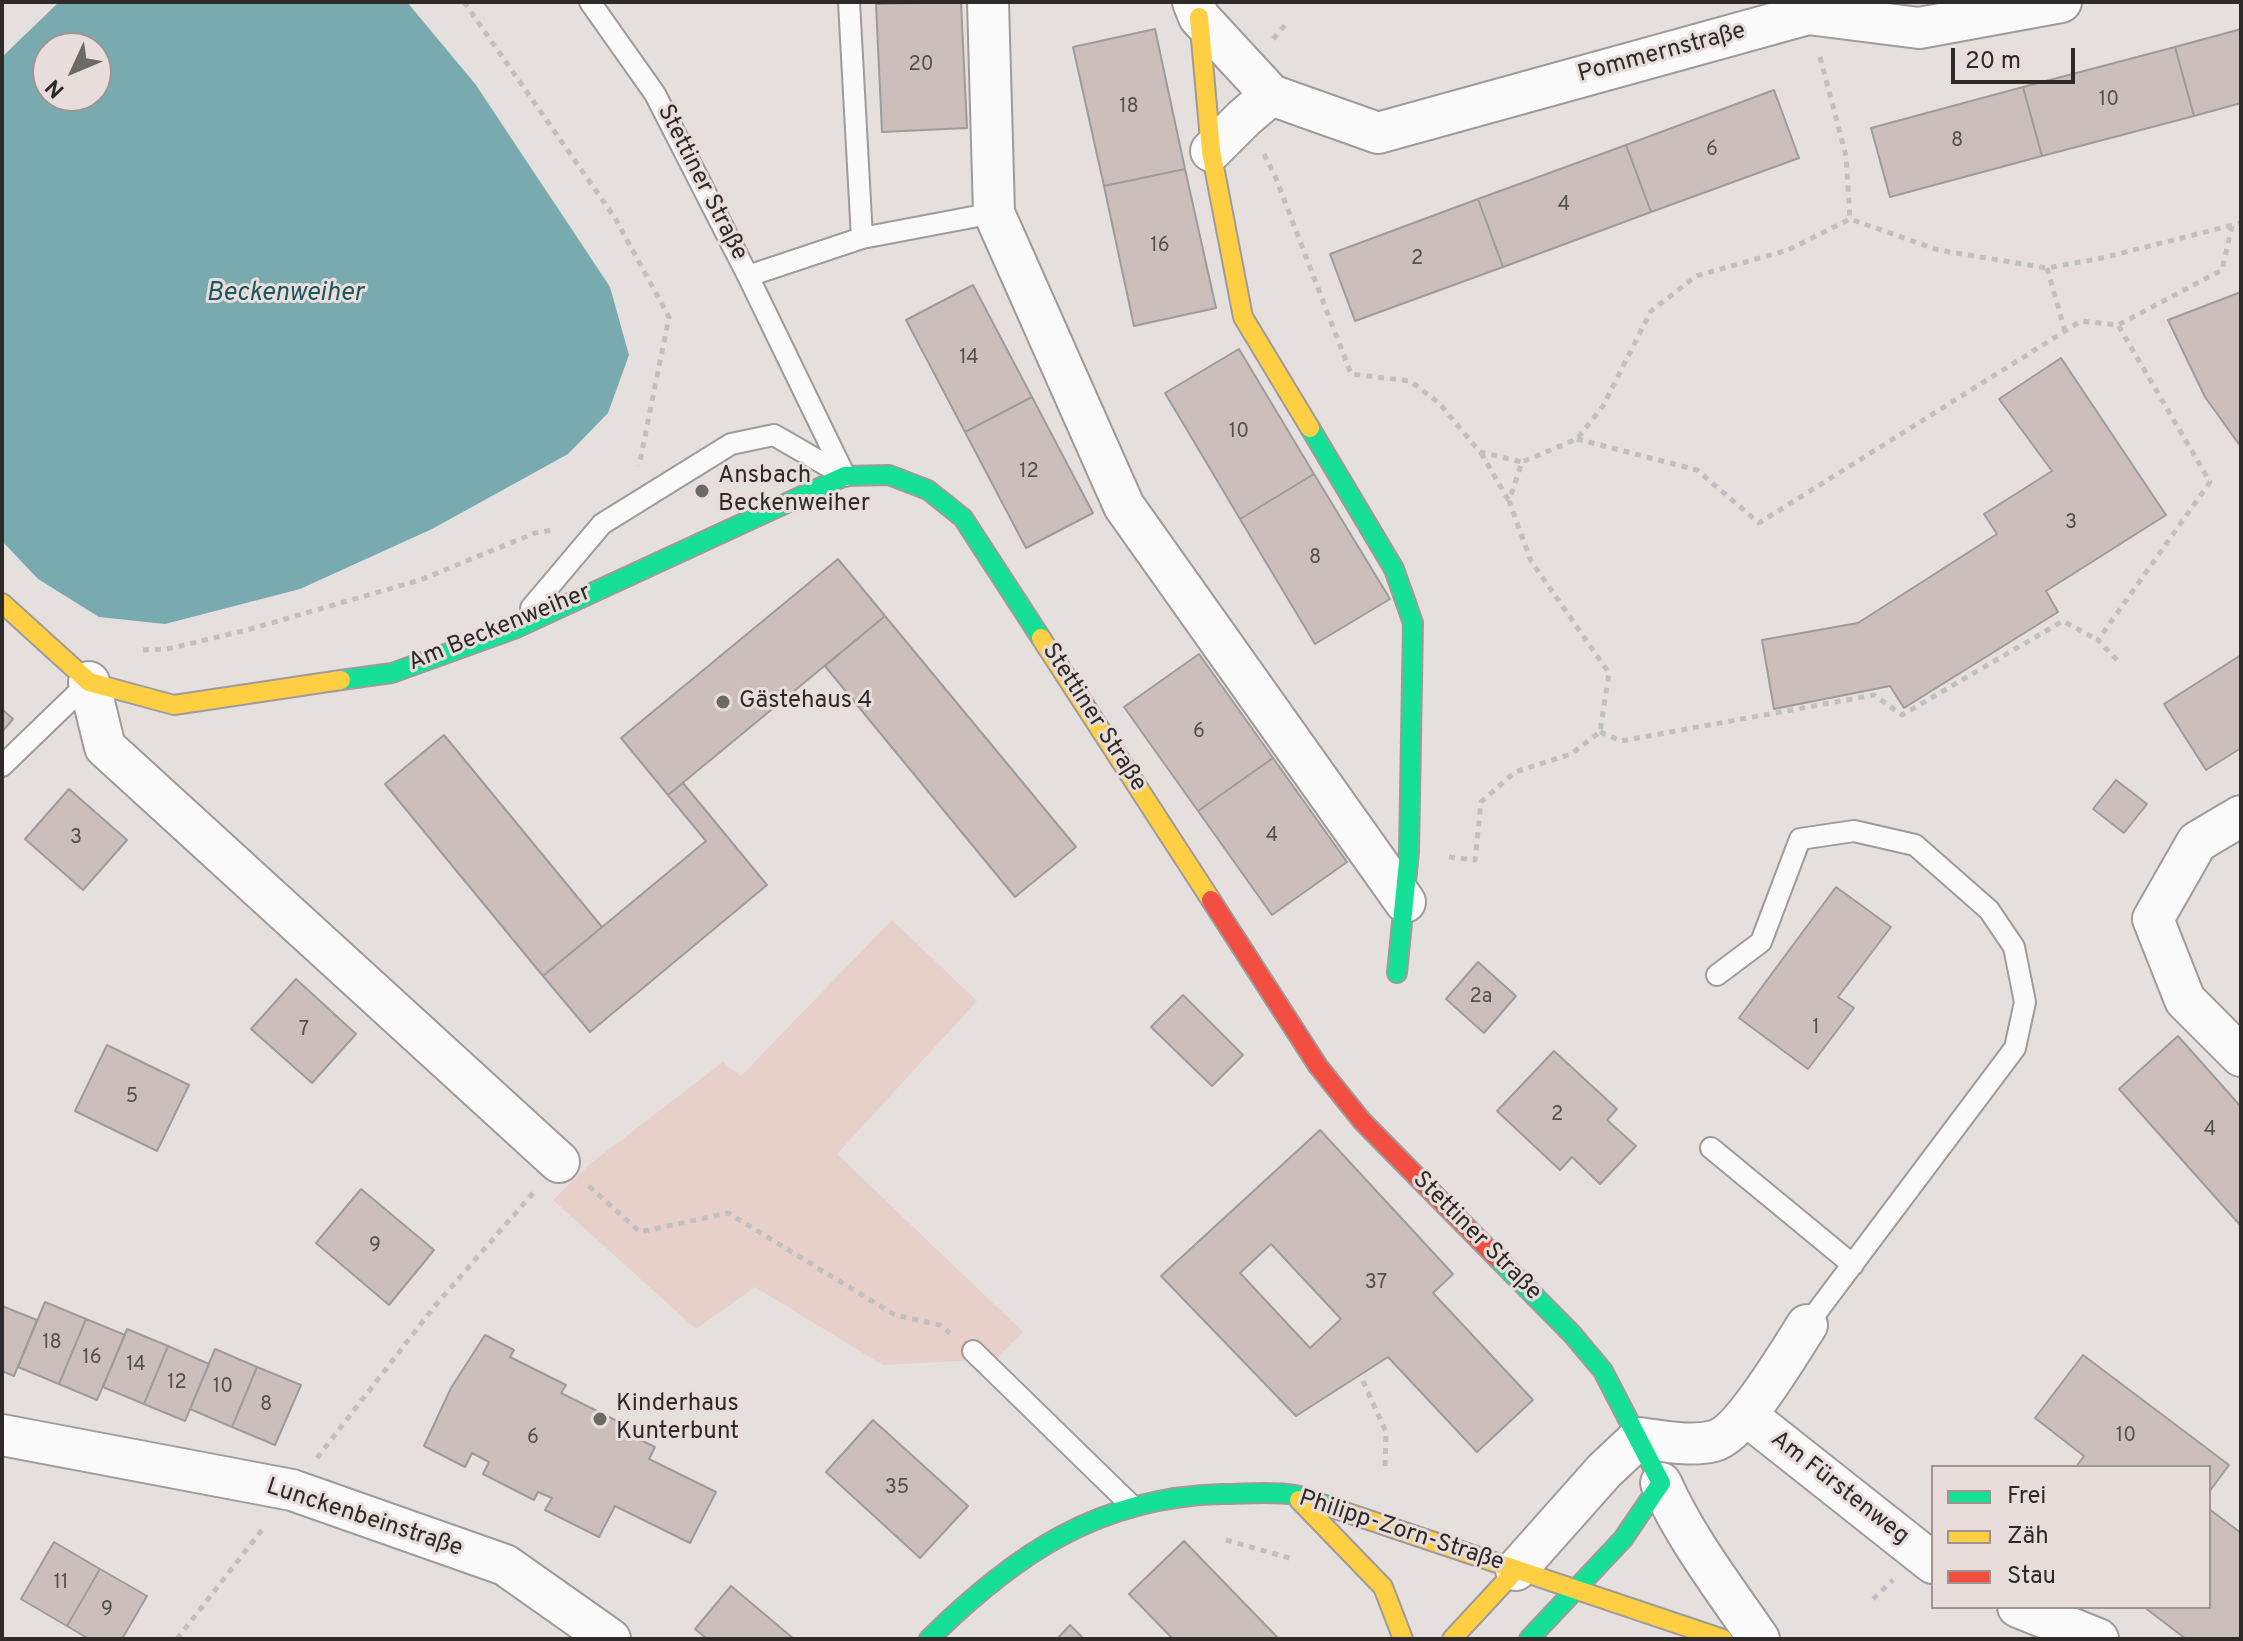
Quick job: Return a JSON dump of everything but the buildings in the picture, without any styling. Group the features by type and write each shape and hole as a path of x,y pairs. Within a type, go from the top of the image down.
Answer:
{"street":[{"path":"988,2 994,213 1124,506 1405,902"},
{"name":"Pommernstraße","path":"1254,94 1378,133 1808,14 1919,28 2061,2"},
{"path":"1196,9 1254,94 1211,151"},
{"path":"1196,9 1211,151 1243,317 1394,569 1413,623 1409,852 1397,973"},
{"name":"Stettiner Straße","path":"845,476 889,475 928,490 963,518 1318,1066 1362,1121 1572,1334 1603,1371 1639,1438 1674,1514 1759,1639"},
{"name":"Am Beckenweiher","path":"2,603 89,682 174,705 392,673 514,629 845,476"},
{"path":"89,682 105,747 559,1162"},
{"path":"2241,816 2197,842 2153,919 2185,1000 2241,1056"},
{"name":"Am Fürstenweg","path":"1639,1438 1689,1444 1717,1440 1746,1415 1807,1325"},
{"name":"Am Fürstenweg","path":"1746,1415 1931,1561"},
{"name":"Lunckenbeinstraße","path":"2,1435 292,1490 505,1565 610,1639"},
{"path":"1452,1639 1604,1471 1639,1438"},
{"path":"1529,1639 1623,1539 1661,1483"},
{"name":"Philipp-Zorn-Straße","path":"929,1639 965,1602 1047,1542 1092,1520 1131,1506 1209,1495 1294,1495 1723,1639"},
{"path":"1294,1495 1383,1587 1403,1639"},
{"path":"2023,1609 2098,1639"}],"lane":[{"name":"Stettiner Straße","path":"590,2 655,94 845,476"},
{"path":"849,2 862,238"},
{"path":"748,276 862,238 994,213"},
{"path":"514,629 602,524 731,444 774,435 845,476"},
{"path":"2,766 89,682"},
{"path":"1717,975 1761,942 1800,839 1854,831 1915,845 1989,910 2014,947 2025,1002 2015,1048 1807,1325"},
{"path":"1711,1148 1853,1265"},
{"path":"973,1351 1131,1506"}],"path":[{"path":"464,2 615,218 669,317 631,506"},
{"path":"1808,14 1846,156 1850,219"},
{"path":"1287,23 1254,94 1275,176 1351,374 1410,381 1439,403 1480,452 1509,501 1531,561 1609,673 1600,732 1571,754 1515,772 1481,802 1475,860"},
{"path":"1480,452 1522,462 1577,439 1603,406 1651,311 1696,276 1788,250 1850,219 1938,250 2047,268 2102,258 2241,223"},
{"path":"1577,439 1697,470 1759,523 2081,321 2118,325 2222,270 2232,226"},
{"path":"2047,268 2065,331"},
{"path":"2098,640 2210,482 2118,325"},
{"path":"1509,501 1522,462"},
{"path":"135,650 167,649 247,630 420,580 535,533 602,524"},
{"path":"1600,732 1621,741 1874,695 1902,715 2063,621 2098,640 2117,660"},
{"path":"177,1639 434,1307 559,1162 640,1232 728,1213 895,1315 940,1325 973,1351"},
{"path":"1363,1381 1386,1432 1385,1470"},
{"path":"1217,1538 1296,1560"}],"shaded area":[{"path":"892,920 977,1001 837,1154 1023,1332 996,1359 883,1365 755,1287 696,1329 553,1200 590,1164 723,1062 741,1076"}],"water":[{"name":"Beckenweiher","path":"59,2 407,2 476,85 610,287 629,355 608,413 568,454 432,529 300,589 165,624 99,617 38,579 2,541 2,57"}],"traffic: fast":[{"path":"1310,428 1394,569 1413,623 1409,852 1397,973"},
{"path":"341,680 392,673 514,629 845,476 889,475 928,490 963,518 1041,638"},
{"path":"1497,1258 1572,1334 1603,1371 1661,1483 1623,1539 1529,1639"},
{"path":"929,1639 993,1581 1026,1557 1097,1519 1136,1506 1177,1498 1268,1493 1295,1495 1336,1509"}],"traffic: slow":[{"path":"1199,17 1211,151 1243,317 1310,428"},
{"path":"2,603 89,682 174,705 341,680"},
{"path":"1041,638 1211,900"},
{"path":"1299,1500 1383,1587 1403,1639"},
{"path":"1336,1509 1723,1639"},
{"path":"1452,1639 1516,1570"}],"traffic: jam":[{"path":"1211,900 1318,1066 1362,1121 1497,1258"}],"place":[{"name":"Ansbach Beckenweiher","path":"702,491"},
{"name":"Gästehaus 4","path":"723,702"},
{"name":"Kinderhaus Kunterbunt","path":"600,1419"}]}
